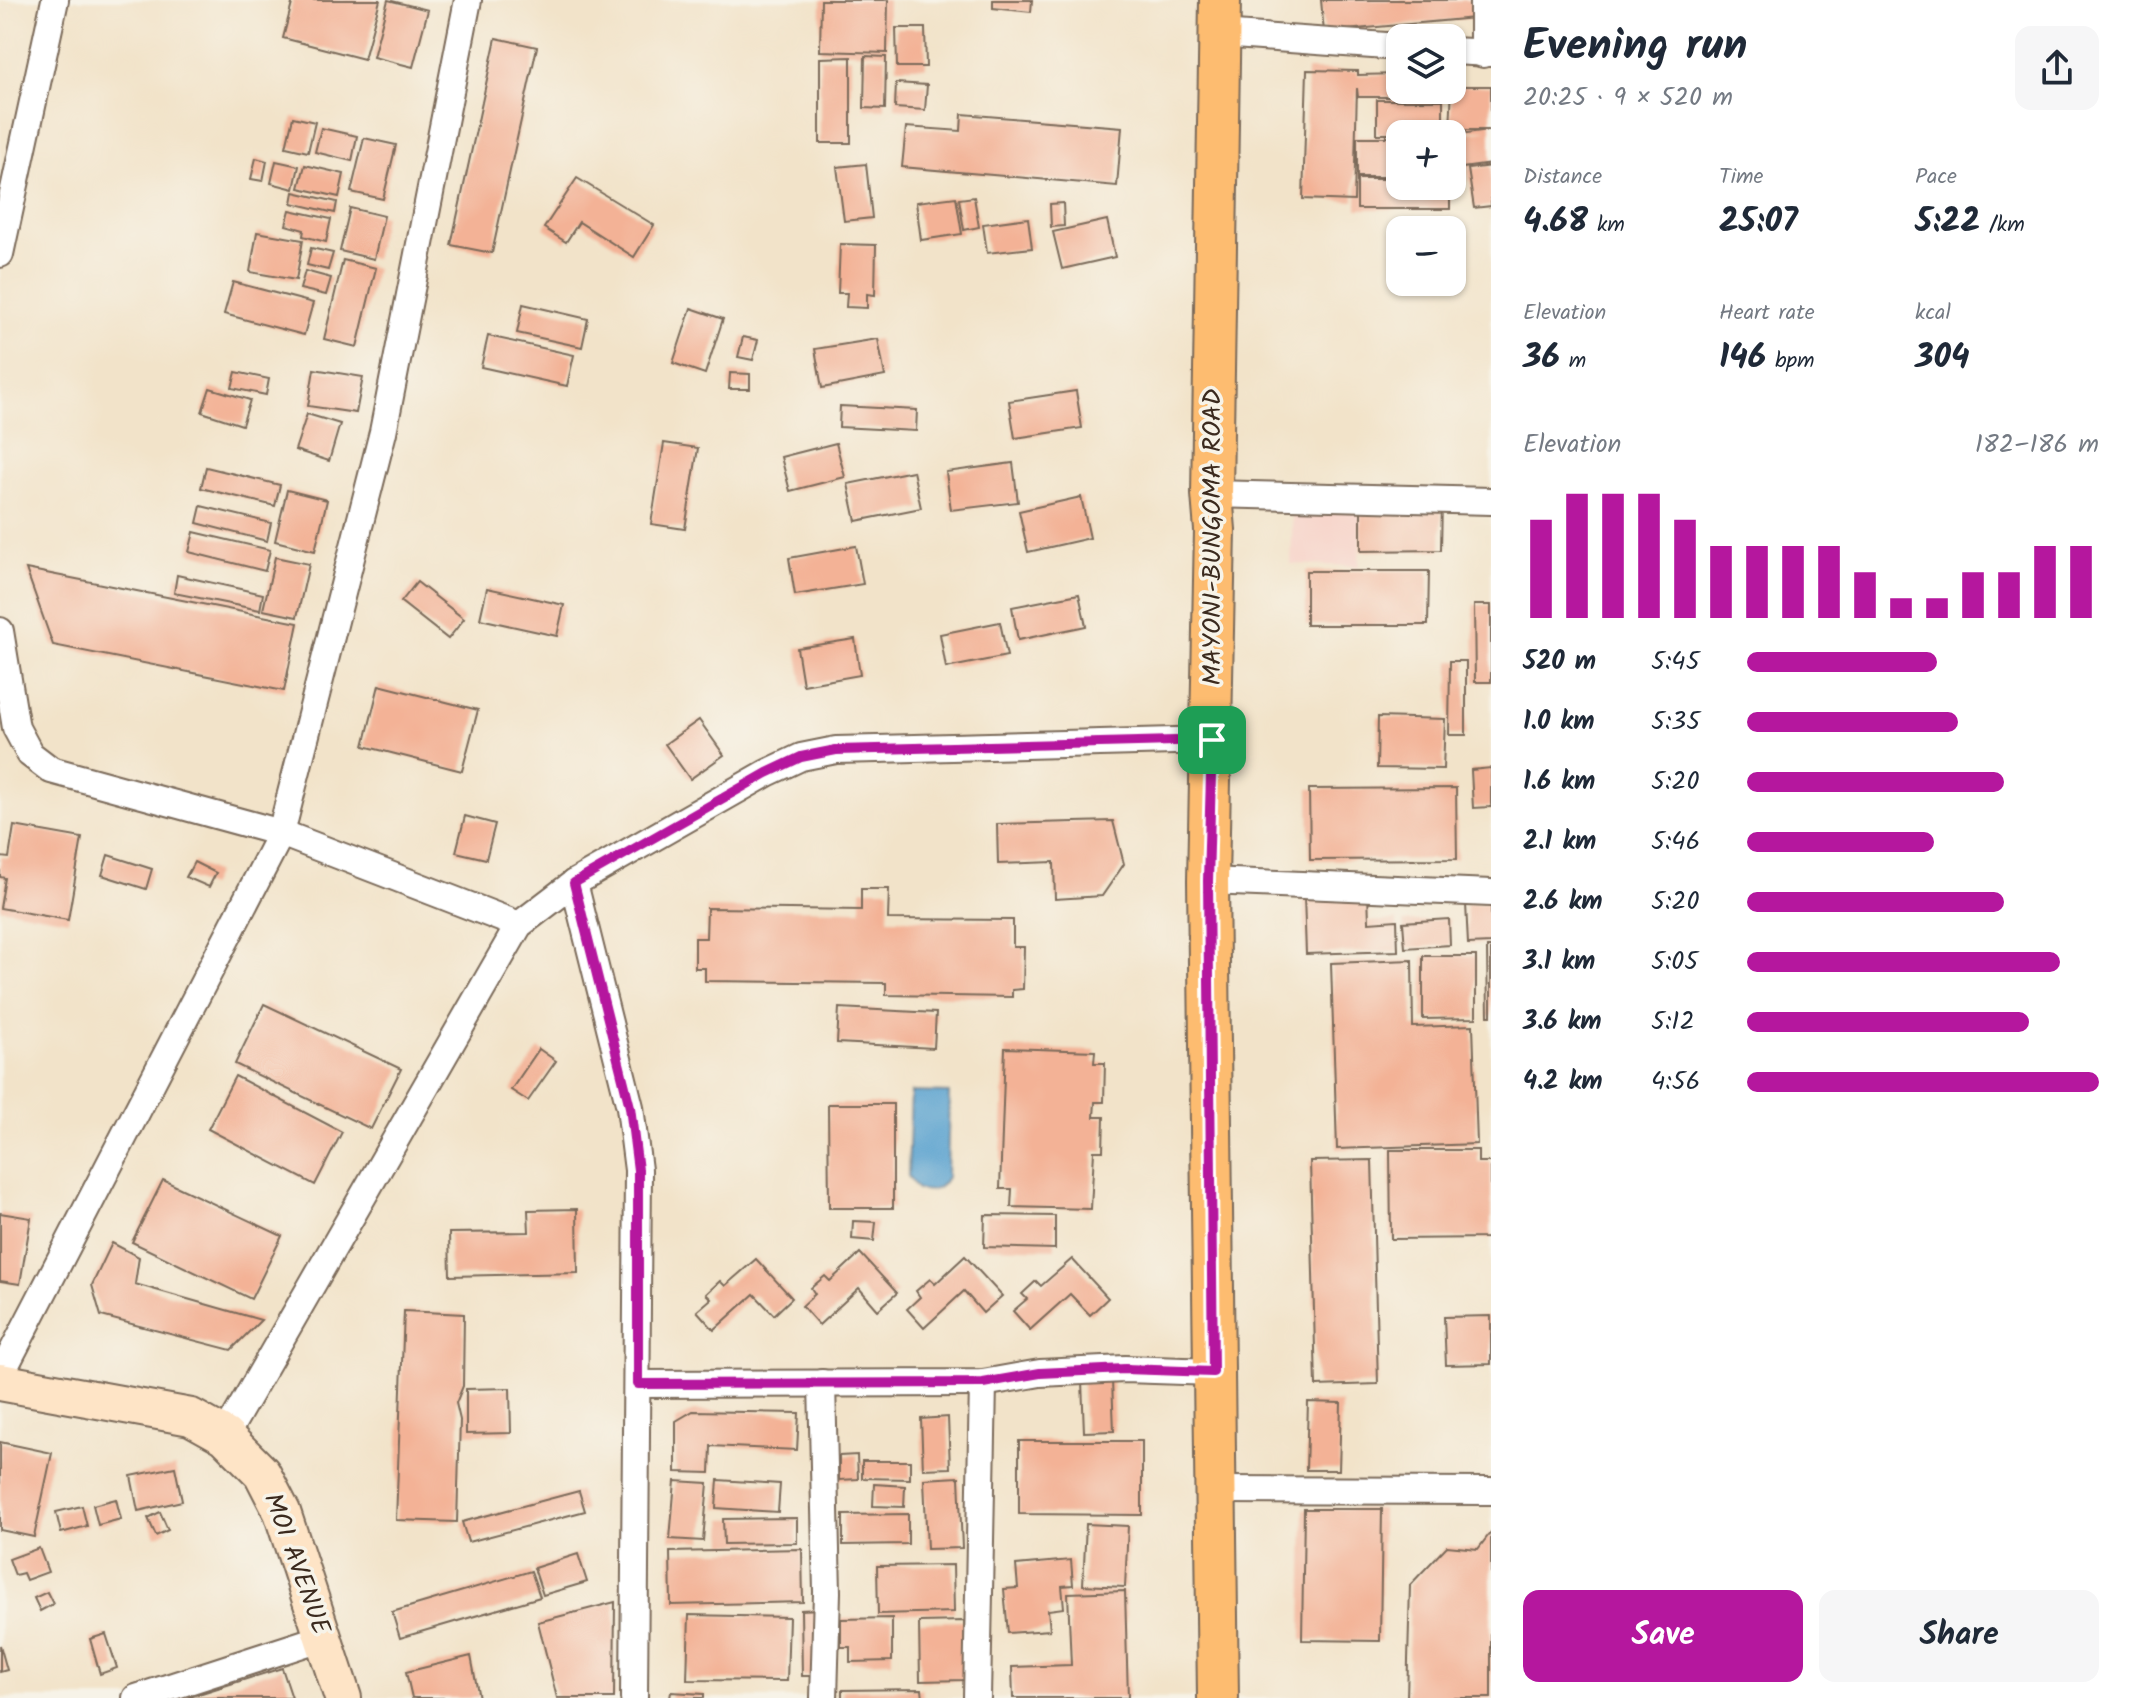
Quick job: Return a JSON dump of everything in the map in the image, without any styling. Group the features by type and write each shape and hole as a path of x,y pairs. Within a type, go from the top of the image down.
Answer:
{"main road":[{"name":"MAYONI-BUNGOMA ROAD","path":"1218,1698 1218,1490 1213,1372 1208,881 1220,17"}],"street":[{"path":"0,254 55,0"},
{"path":"0,1379 281,833 383,432 468,0"},
{"path":"1466,52 1487,54 1483,0"},
{"path":"1220,17 1386,45"},
{"path":"1212,494 1491,501"},
{"path":"0,631 16,728 30,754 51,770 281,833 519,925"},
{"path":"225,1436 519,925 574,883 767,773 801,757 836,750 1212,740"},
{"path":"1208,881 1491,893"},
{"path":"574,883 630,1107 638,1170 634,1698"},
{"path":"638,1384 983,1383 1040,1373 1125,1369 1213,1372"},
{"name":"MOI AVENUE","path":"0,1379 191,1417 225,1436 262,1473 282,1512 343,1698"},
{"path":"822,1383 827,1592 824,1698"},
{"path":"977,1698 983,1383"},
{"path":"1218,1490 1491,1491"},
{"path":"136,1698 324,1637"}],"shaded area":[{"path":"1293,504 1361,506 1359,566 1291,564"}],"water":[{"path":"911,1092 949,1093 947,1177 938,1188 927,1191 917,1189 908,1176"}],"building":[{"path":"293,0 380,0 364,59 283,38"},
{"path":"388,0 428,10 413,67 373,57"},
{"path":"821,0 888,0 887,53 820,51"},
{"path":"993,0 1032,0 1031,12 993,8"},
{"path":"1321,0 1472,0 1474,18 1324,32"},
{"path":"896,28 925,28 926,67 897,67"},
{"path":"496,38 537,47 492,253 451,245"},
{"path":"865,56 886,57 885,109 864,108"},
{"path":"851,57 851,143 820,143 820,58"},
{"path":"1307,70 1386,74 1386,97 1358,97 1357,88 1354,201 1303,199"},
{"path":"896,83 927,85 925,110 895,108"},
{"path":"1466,86 1491,86 1491,164 1466,167 1466,133 1489,130 1466,130 1466,120 1450,120 1451,104 1466,104"},
{"path":"1377,100 1386,100 1386,104 1443,104 1443,120 1386,120 1386,134 1377,134"},
{"path":"962,114 1122,127 1117,186 902,167 906,127 961,131"},
{"path":"293,117 315,122 308,152 286,147"},
{"path":"321,128 357,136 352,161 315,152"},
{"path":"1357,137 1386,137 1386,177 1357,177"},
{"path":"364,138 396,145 383,199 351,192"},
{"path":"256,158 267,161 263,181 251,179"},
{"path":"276,161 299,166 294,189 271,183"},
{"path":"866,164 872,218 844,221 837,167"},
{"path":"305,165 344,174 339,197 299,188"},
{"path":"1491,166 1491,206 1474,208 1468,169"},
{"path":"577,178 654,225 634,257 579,222 566,242 544,228"},
{"path":"1357,179 1386,179 1386,200 1450,200 1450,209 1357,209"},
{"path":"294,192 337,202 335,213 292,203"},
{"path":"956,197 962,234 921,240 916,202"},
{"path":"974,197 979,227 964,230 959,199"},
{"path":"1063,203 1064,226 1051,227 1050,204"},
{"path":"350,208 384,216 374,259 340,251"},
{"path":"290,210 331,219 326,242 303,236 304,230 286,225"},
{"path":"1028,218 1032,248 987,253 983,224"},
{"path":"1107,220 1115,257 1062,269 1053,232"},
{"path":"257,232 303,240 296,280 250,272"},
{"path":"840,244 876,245 875,295 867,294 867,308 846,307 847,293 838,293"},
{"path":"311,248 333,253 328,270 307,265"},
{"path":"343,260 376,268 357,347 324,339"},
{"path":"305,271 331,278 326,295 300,289"},
{"path":"233,282 313,303 304,335 224,314"},
{"path":"523,304 588,319 582,347 517,333"},
{"path":"691,308 723,319 705,374 673,363"},
{"path":"488,336 574,355 567,386 481,367"},
{"path":"743,337 758,340 753,360 738,357"},
{"path":"878,339 885,376 822,388 815,349"},
{"path":"314,369 363,377 356,413 308,406"},
{"path":"236,372 269,379 266,395 232,388"},
{"path":"730,373 750,374 750,389 729,389"},
{"path":"210,388 250,400 242,425 202,412"},
{"path":"1076,391 1082,428 1015,438 1009,401"},
{"path":"840,406 917,410 916,431 839,427"},
{"path":"307,414 340,424 329,461 295,450"},
{"path":"664,443 698,448 685,529 651,524"},
{"path":"836,443 845,477 790,491 781,457"},
{"path":"1013,463 1018,502 951,510 946,472"},
{"path":"206,467 280,485 275,506 201,488"},
{"path":"913,471 921,508 856,521 848,484"},
{"path":"287,490 327,500 315,551 275,541"},
{"path":"1081,497 1090,538 1028,552 1019,511"},
{"path":"1442,502 1441,550 1361,551 1361,503"},
{"path":"201,506 271,523 267,541 197,523"},
{"path":"194,532 270,550 265,571 189,552"},
{"path":"856,546 863,584 795,595 789,558"},
{"path":"275,557 309,564 297,617 263,610"},
{"path":"26,569 298,623 284,691 53,645"},
{"path":"1306,571 1429,571 1428,625 1306,625"},
{"path":"177,575 263,594 260,610 174,593"},
{"path":"417,582 464,619 448,639 401,602"},
{"path":"487,588 564,605 557,636 480,619"},
{"path":"1079,594 1086,626 1018,640 1012,607"},
{"path":"1474,605 1491,605 1491,682 1475,682"},
{"path":"1000,622 1007,656 946,668 940,634"},
{"path":"855,639 860,675 803,685 797,648"},
{"path":"1450,661 1466,661 1466,735 1449,735"},
{"path":"379,685 478,710 462,771 364,746"},
{"path":"1378,717 1445,719 1443,769 1377,768"},
{"path":"699,720 724,755 690,779 665,744"},
{"path":"1491,768 1491,807 1473,808 1471,770"},
{"path":"1456,788 1457,859 1310,860 1309,789"},
{"path":"465,816 495,824 486,859 456,852"},
{"path":"1113,821 1124,864 1102,896 1055,899 1054,862 998,864 997,824"},
{"path":"14,826 82,838 68,920 0,908 5,878 0,877 1,857 9,858"},
{"path":"108,855 152,869 146,889 102,875"},
{"path":"194,862 216,873 209,887 186,877"},
{"path":"861,889 889,889 888,919 1013,920 1013,947 1024,947 1023,989 1012,990 1012,997 886,995 886,983 705,981 705,968 695,968 695,938 706,938 707,908 861,910"},
{"path":"1368,893 1369,922 1397,920 1398,951 1306,954 1304,895"},
{"path":"1491,903 1491,943 1468,944 1466,904"},
{"path":"1449,919 1450,945 1405,948 1403,922"},
{"path":"1487,947 1491,947 1491,1016 1488,1016"},
{"path":"1423,956 1476,956 1476,1018 1423,1019"},
{"path":"1412,960 1413,1027 1473,1025 1477,1144 1337,1149 1331,963"},
{"path":"264,1004 401,1069 371,1129 235,1064"},
{"path":"839,1008 936,1013 934,1048 837,1043"},
{"path":"1005,1048 1095,1051 1094,1063 1105,1063 1104,1102 1095,1102 1094,1117 1104,1117 1103,1151 1094,1151 1091,1209 1011,1207 1012,1189 1000,1189"},
{"path":"539,1049 556,1061 528,1101 511,1090"},
{"path":"235,1076 342,1132 315,1185 208,1129"},
{"path":"828,1104 893,1104 893,1208 829,1208"},
{"path":"1390,1150 1478,1150 1478,1162 1491,1162 1491,1238 1391,1239"},
{"path":"1372,1160 1378,1384 1316,1386 1310,1161"},
{"path":"163,1180 282,1236 251,1299 132,1242"},
{"path":"577,1209 578,1273 450,1276 449,1233 529,1232 528,1210"},
{"path":"0,1213 31,1218 20,1284 0,1281"},
{"path":"985,1215 1055,1216 1055,1249 984,1247"},
{"path":"853,1221 876,1222 874,1241 852,1239"},
{"path":"112,1243 139,1257 135,1284 261,1320 231,1350 101,1316 92,1285"},
{"path":"860,1253 897,1293 878,1310 859,1288 819,1325 802,1306 815,1294 811,1288 825,1276 830,1281"},
{"path":"965,1256 1002,1296 983,1313 964,1291 924,1328 907,1309 920,1297 916,1291 930,1279 935,1284"},
{"path":"756,1259 792,1298 774,1315 754,1294 714,1330 697,1311 711,1299 706,1294 720,1281 725,1286"},
{"path":"1072,1259 1108,1298 1090,1315 1070,1294 1030,1330 1013,1311 1027,1299 1022,1294 1036,1281 1041,1286"},
{"path":"404,1311 464,1314 463,1386 456,1403 460,1420 457,1522 396,1520"},
{"path":"1491,1316 1491,1364 1446,1365 1444,1317"},
{"path":"1112,1380 1114,1431 1084,1432 1082,1381"},
{"path":"510,1388 511,1433 466,1434 466,1389"},
{"path":"1308,1402 1341,1403 1339,1470 1306,1470"},
{"path":"693,1411 799,1413 797,1450 711,1446 710,1473 676,1472 676,1421"},
{"path":"948,1417 950,1468 923,1469 921,1419"},
{"path":"1019,1441 1142,1441 1142,1515 1019,1514"},
{"path":"0,1442 52,1453 34,1537 0,1530"},
{"path":"857,1455 858,1479 839,1480 839,1456"},
{"path":"862,1461 910,1461 910,1479 862,1478"},
{"path":"175,1467 182,1501 138,1511 131,1476"},
{"path":"959,1477 962,1548 927,1549 924,1479"},
{"path":"718,1480 780,1484 778,1512 716,1508"},
{"path":"675,1481 708,1483 703,1541 670,1539"},
{"path":"874,1484 905,1486 904,1507 873,1506"},
{"path":"579,1491 585,1511 468,1542 462,1522"},
{"path":"116,1499 121,1519 98,1525 93,1505"},
{"path":"82,1506 87,1526 61,1533 56,1512"},
{"path":"1304,1509 1382,1509 1380,1641 1302,1640"},
{"path":"160,1512 168,1530 156,1536 148,1518"},
{"path":"908,1514 908,1544 843,1545 843,1515"},
{"path":"797,1518 797,1543 724,1544 723,1519"},
{"path":"1086,1524 1128,1526 1125,1587 1083,1585"},
{"path":"1491,1532 1491,1698 1407,1698 1410,1585 1447,1546 1478,1549"},
{"path":"39,1548 48,1572 26,1580 23,1573 15,1575 9,1559"},
{"path":"802,1549 803,1602 671,1605 670,1552"},
{"path":"578,1554 587,1582 543,1595 534,1568"},
{"path":"1071,1560 1073,1585 1062,1586 1064,1608 1048,1610 1050,1630 1008,1633 1004,1589 1018,1588 1016,1565"},
{"path":"953,1565 954,1612 878,1614 877,1566"},
{"path":"531,1571 540,1597 400,1638 392,1612"},
{"path":"1125,1591 1128,1698 1013,1698 1012,1667 1071,1665 1068,1593"},
{"path":"47,1592 53,1604 40,1611 34,1598"},
{"path":"615,1602 614,1698 557,1698 538,1622"},
{"path":"820,1609 822,1676 802,1676 801,1610"},
{"path":"689,1615 789,1617 787,1681 687,1680"},
{"path":"892,1618 892,1661 850,1662 850,1647 841,1647 841,1619"},
{"path":"964,1621 966,1680 920,1681 919,1622"},
{"path":"106,1634 117,1668 100,1674 90,1639"},
{"path":"0,1645 7,1670 0,1672"},
{"path":"471,1656 479,1698 412,1698 406,1672"},
{"path":"282,1668 292,1698 189,1698 189,1697"},
{"path":"922,1689 923,1698 842,1698 842,1690"},
{"path":"671,1692 704,1694 704,1698 670,1698"}],"route":[{"path":"1212,740 1208,881 1213,1372 1125,1369 1040,1373 983,1383 638,1384 638,1170 630,1107 574,883 767,773 801,757 836,750 1212,740"}]}
